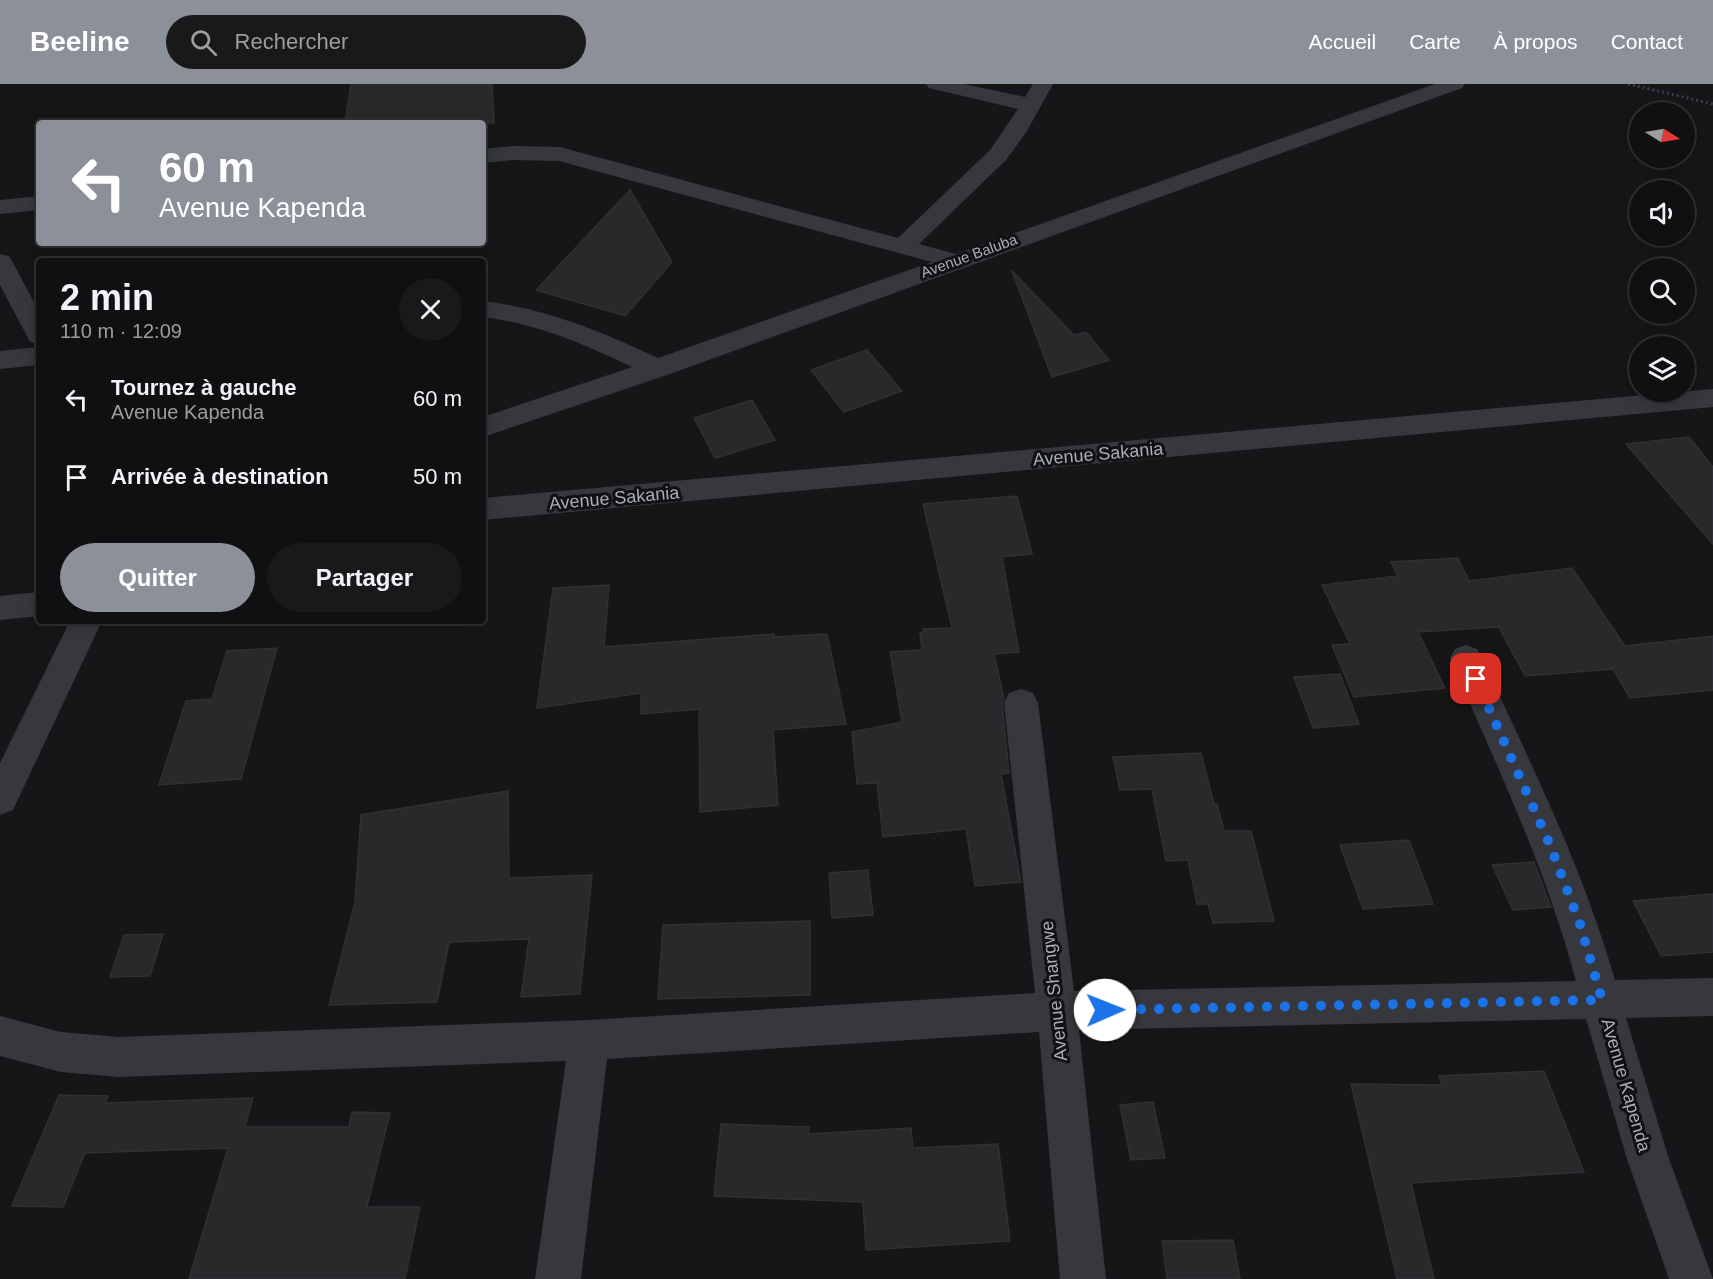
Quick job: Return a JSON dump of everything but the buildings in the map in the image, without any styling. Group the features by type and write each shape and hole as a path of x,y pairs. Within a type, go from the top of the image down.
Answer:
{"street":[{"path":"936,84 1031,105"},
{"path":"902,247 998,154 1016,131 1043,84"},
{"name":"Avenue Baluba","path":"486,426 658,369 1455,84"},
{"path":"486,156 513,153 560,154 955,261"},
{"path":"0,207 36,202"},
{"path":"0,261 36,330"},
{"path":"486,310 551,325 609,346 658,369"},
{"path":"0,360 36,356"},
{"name":"Avenue Sakania","path":"486,509 1713,398"},
{"path":"0,608 36,604"},
{"path":"0,799 85,624"},
{"name":"Avenue Kapenda","path":"1466,658 1550,845 1580,924 1618,1064 1648,1159 1692,1279"},
{"name":"Avenue Shangwe","path":"1021,703 1057,1011 1083,1279"},
{"path":"0,1036 62,1052 119,1057 589,1040 1057,1011 1713,997"},
{"path":"558,1279 589,1040"}],"path":[{"path":"1628,84 1713,104"}],"route":[{"path":"1105,1010 1602,1000 1580,924 1550,845 1476,679"}]}
